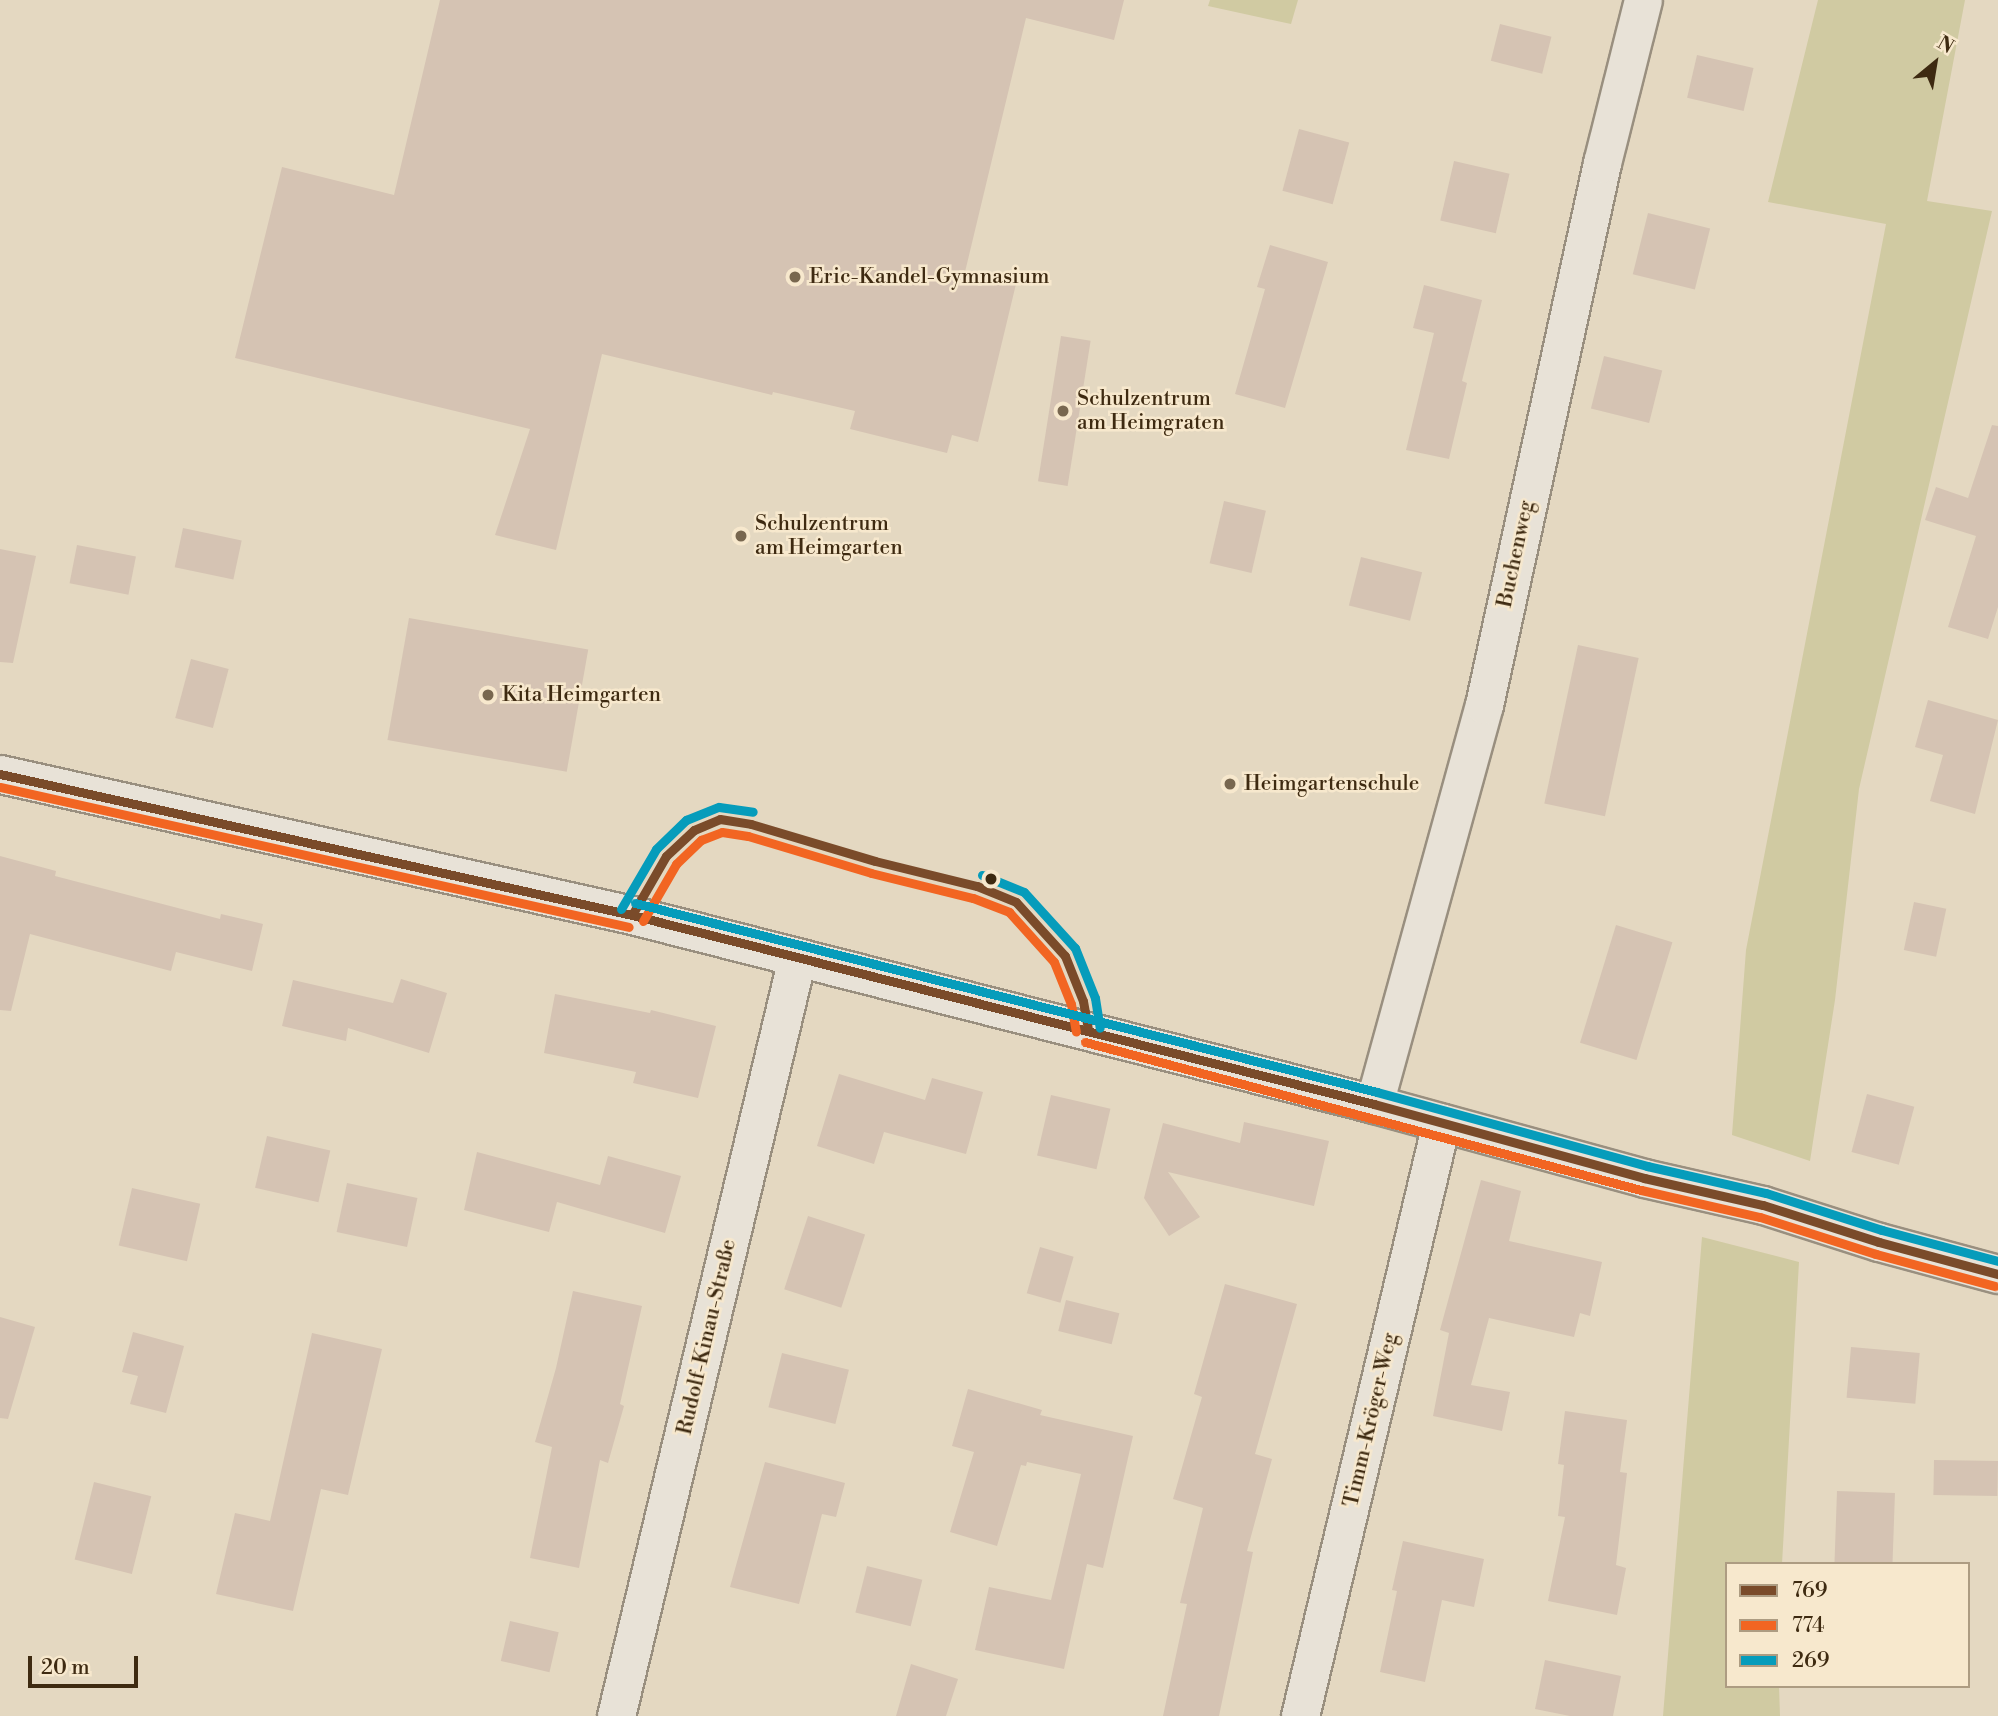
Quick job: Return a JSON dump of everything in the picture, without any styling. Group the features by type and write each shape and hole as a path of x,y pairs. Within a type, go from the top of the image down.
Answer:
{"street":[{"name":"Buchenweg","path":"1374,1104 1484,705 1593,203 1643,0"},
{"path":"0,774 492,882 797,958 1374,1104 1643,1178 1763,1205 1879,1242 1998,1273"},
{"name":"Rudolf-Kinau-Straße","path":"616,1716 797,958"},
{"name":"Timm-Kröger-Weg","path":"1300,1716 1441,1123"}],"shaded area":[{"path":"1210,0 1298,0 1291,24 1208,6"},
{"path":"1818,0 1965,0 1927,201 1992,211 1859,789 1835,1000 1810,1161 1732,1135 1746,950 1886,224 1768,202"},
{"path":"1702,1237 1799,1262 1782,1562 1725,1562 1725,1688 1779,1688 1780,1716 1663,1716"}],"building":[{"name":"Eric-Kandel-Gymnasium","path":"440,0 1124,0 1114,40 1026,18 965,272 1016,284 978,442 952,435 947,453 850,429 855,411 773,392 772,395 602,354 556,550 495,535 530,429 235,358 282,167 394,195"},
{"path":"1500,24 1551,37 1542,74 1491,61"},
{"path":"1697,55 1754,68 1744,111 1687,98"},
{"path":"1299,129 1349,142 1333,204 1282,191"},
{"path":"1454,161 1510,174 1496,233 1440,220"},
{"path":"1648,213 1710,228 1695,290 1633,274"},
{"path":"1270,245 1328,262 1285,408 1235,394 1265,289 1257,287"},
{"path":"1424,285 1482,300 1462,381 1467,383 1449,459 1406,450 1434,333 1413,328"},
{"name":"Schulzentrum am Heimgraten","path":"1061,336 1091,341 1068,486 1038,481"},
{"path":"1604,356 1662,371 1649,423 1591,408"},
{"path":"1992,425 1998,426 1998,607 1988,639 1948,627 1976,536 1925,520 1936,487 1968,498"},
{"path":"1224,501 1266,511 1252,573 1210,563"},
{"path":"183,528 242,540 233,580 175,567"},
{"path":"77,545 136,556 128,595 70,583"},
{"path":"0,549 36,556 13,663 0,662"},
{"path":"1361,557 1422,572 1410,621 1349,606"},
{"name":"Kita Heimgarten","path":"409,618 588,650 567,772 387,740"},
{"path":"1578,645 1639,658 1605,816 1544,803"},
{"path":"191,659 229,669 213,728 175,718"},
{"path":"1928,700 1998,720 1975,814 1930,801 1943,755 1915,747"},
{"path":"0,856 56,871 55,876 220,919 221,914 263,924 252,971 176,952 171,971 30,934 11,1011 0,1010"},
{"path":"1914,902 1946,909 1936,957 1904,950"},
{"path":"1616,925 1672,942 1636,1060 1580,1043"},
{"path":"401,979 447,993 429,1053 348,1028 346,1041 282,1026 293,980 393,1003"},
{"path":"555,994 650,1013 651,1010 716,1026 698,1098 633,1083 636,1072 544,1053"},
{"path":"839,1074 925,1100 932,1078 983,1092 966,1154 884,1132 874,1164 817,1146"},
{"path":"1867,1094 1914,1107 1899,1165 1851,1152"},
{"path":"1051,1095 1110,1109 1096,1169 1037,1155"},
{"path":"1244,1122 1329,1141 1314,1206 1168,1172 1200,1217 1169,1236 1144,1198 1163,1123 1240,1143"},
{"path":"267,1136 330,1151 318,1202 255,1188"},
{"path":"477,1152 600,1185 608,1156 681,1176 665,1233 557,1202 549,1232 464,1210"},
{"path":"1481,1180 1521,1191 1509,1241 1602,1262 1590,1316 1580,1313 1574,1337 1489,1318 1471,1385 1510,1392 1502,1431 1433,1416 1449,1333 1440,1330"},
{"path":"347,1183 417,1198 407,1247 337,1232"},
{"path":"132,1188 200,1204 187,1261 119,1245"},
{"path":"808,1216 865,1235 841,1308 784,1289"},
{"path":"1040,1247 1074,1257 1060,1303 1027,1293"},
{"path":"1225,1284 1297,1304 1255,1454 1272,1459 1247,1551 1253,1552 1219,1716 1163,1716 1187,1604 1180,1603 1203,1508 1173,1499 1202,1397 1194,1394"},
{"path":"573,1291 642,1306 620,1404 624,1406 608,1463 600,1460 579,1568 530,1558 552,1447 535,1442 556,1368"},
{"path":"1066,1300 1119,1313 1112,1344 1058,1331"},
{"path":"0,1317 35,1327 8,1419 0,1418"},
{"path":"133,1332 184,1346 166,1413 130,1404 138,1376 122,1372"},
{"path":"312,1333 382,1349 348,1495 321,1489 293,1611 216,1594 235,1513 270,1521"},
{"path":"1851,1347 1920,1353 1915,1404 1847,1398"},
{"path":"782,1353 849,1370 835,1424 768,1407"},
{"path":"968,1389 1042,1410 1040,1415 1133,1436 1103,1568 1087,1564 1064,1669 975,1650 989,1587 1051,1600 1081,1474 1027,1462 1026,1466 1021,1465 997,1546 950,1532 974,1452 952,1446"},
{"path":"1565,1411 1627,1420 1620,1472 1627,1473 1616,1565 1626,1568 1617,1615 1548,1601 1565,1517 1558,1516 1564,1465 1558,1464"},
{"path":"1934,1460 1998,1461 1997,1496 1933,1495"},
{"path":"765,1462 845,1483 836,1517 822,1514 799,1604 730,1587"},
{"path":"94,1482 151,1496 132,1574 75,1560"},
{"path":"1837,1491 1895,1493 1893,1562 1836,1562"},
{"path":"1403,1541 1484,1559 1474,1607 1442,1600 1425,1682 1380,1672 1397,1591 1392,1590"},
{"path":"867,1566 922,1580 911,1626 855,1613"},
{"path":"510,1621 559,1632 549,1672 501,1661"},
{"path":"1545,1660 1621,1676 1613,1716 1570,1716 1535,1709"},
{"path":"911,1664 958,1679 946,1716 896,1716"}],"transit line":[{"name":"769","path":"0,774 632,915 1374,1104 1644,1178 1763,1205 1879,1242 1998,1274"},
{"name":"774","path":"0,787 629,927"},
{"name":"269","path":"621,909 656,849 686,820 719,807 753,812"},
{"name":"769","path":"632,915 666,856 694,830 720,819 751,824 875,861 977,886 1016,902 1065,956 1083,1001 1088,1030"},
{"name":"774","path":"643,921 676,864 701,840 722,832 748,836 871,873 973,898 1009,912 1054,962 1071,1004 1076,1032"},
{"name":"269","path":"982,875 1024,892 1075,948 1095,998 1100,1028"},
{"name":"269","path":"635,903 1377,1092 1647,1166 1766,1193 1882,1230 1998,1261"},
{"name":"774","path":"1085,1042 1641,1190 1760,1217 1876,1254 1995,1286"}],"place":[{"name":"Eric-Kandel-Gymnasium","path":"795,277"},
{"name":"Schulzentrum am Heimgraten","path":"1063,411"},
{"name":"Schulzentrum am Heimgarten","path":"741,536"},
{"name":"Kita Heimgarten","path":"488,695"},
{"name":"Heimgartenschule","path":"1230,784"}]}
